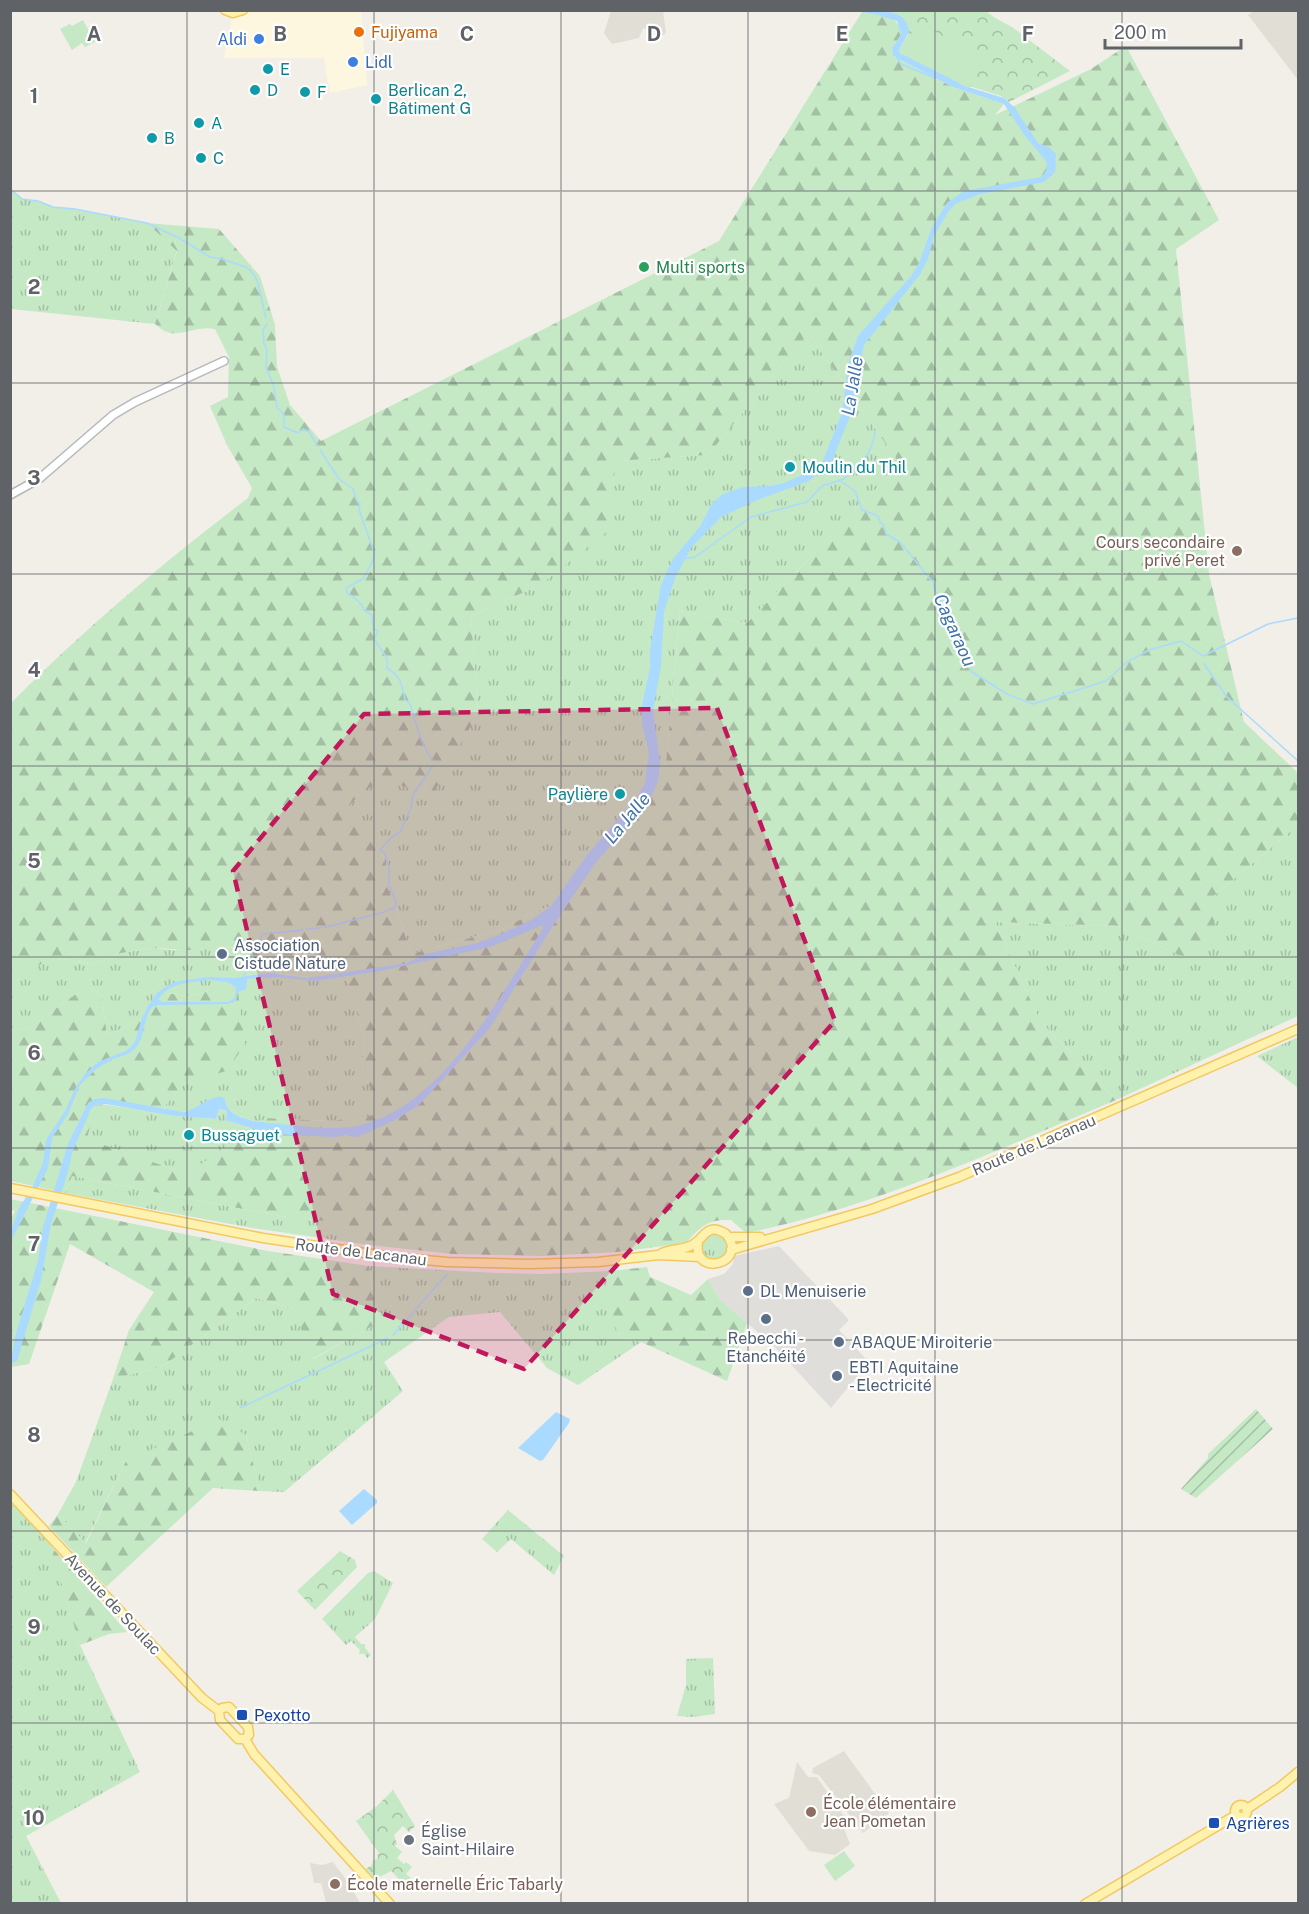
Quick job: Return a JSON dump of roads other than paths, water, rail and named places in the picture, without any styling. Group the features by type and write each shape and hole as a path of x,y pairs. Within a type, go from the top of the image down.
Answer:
{"main road":[{"path":"225,10 232,13 243,10"},
{"name":"Route de Lacanau","path":"775,1236 872,1209 959,1177 1299,1028"},
{"name":"Route de Lacanau","path":"10,1188 315,1247 428,1261 554,1264 598,1262 658,1255"},
{"path":"658,1255 686,1248 698,1242 705,1232 712,1230 720,1231 729,1237 775,1236"},
{"path":"658,1255 700,1257 708,1263 719,1264 728,1257 732,1250 775,1236"},
{"path":"729,1237 732,1250"},
{"path":"698,1242 700,1257"},
{"name":"Avenue de Soulac","path":"10,1494 202,1698 219,1711 220,1720 238,1739 245,1739 249,1735 248,1727 229,1707 219,1711"},
{"name":"Avenue de Soulac","path":"245,1739 255,1754 390,1904"},
{"path":"1085,1904 1236,1815 1235,1811 1238,1806 1243,1805 1247,1809 1299,1772"}],"street":[{"path":"10,495 39,479 112,415 224,361"}],"water":[{"path":"855,11 896,14 907,24 909,32 899,50 900,53 965,86 1004,98 1014,107 1038,143 1050,148 1056,154 1055,172 1044,182 980,194 955,204 934,236 929,256 921,273 864,345 850,416 832,461 809,481 757,500 721,517 691,548 675,578 664,611 661,665 653,711 660,763 658,781 654,791 644,807 594,865 556,921 489,1029 419,1105 397,1119 358,1137 288,1135 257,1130 225,1120 226,1110 219,1109 216,1119 176,1116 106,1104 95,1105 91,1109 72,1153 51,1224 41,1280 17,1361 11,1363 15,1337 38,1261 43,1227 68,1144 88,1103 104,1098 184,1112 210,1099 220,1097 225,1098 230,1110 235,1114 256,1121 324,1128 345,1127 356,1126 386,1116 415,1098 441,1074 488,1016 543,925 490,947 380,971 314,981 277,977 247,979 246,989 238,992 236,1001 228,1004 152,1007 136,1048 96,1069 80,1085 68,1114 52,1138 48,1168 11,1241 10,1233 19,1208 33,1186 43,1163 46,1140 65,1111 76,1087 85,1074 98,1062 128,1050 135,1042 148,1006 158,992 174,982 269,973 307,978 407,963 425,954 477,943 499,935 533,919 552,905 587,855 637,797 645,783 649,753 642,724 642,705 650,668 650,650 661,585 673,559 701,525 712,503 723,494 743,487 784,483 809,472 822,463 842,413 848,364 858,336 912,275 919,263 932,227 947,203 964,191 1041,177 1044,174 1047,168 1046,161 1025,136 1004,104 953,87 893,56 892,48 901,35 897,21","holes":["211,980 227,982 236,987 235,998 228,1002 163,1002 158,1000 162,994 181,984"]},
{"path":"556,1412 570,1419 569,1423 543,1460 540,1461 518,1448"},
{"path":"364,1489 377,1500 377,1503 352,1525 339,1511"}],"waterway":[{"name":"La Jalle","path":"896,56 901,64 935,78"},
{"path":"10,192 14,192 22,199 38,201 53,207 147,223 179,238 210,257 246,267 257,280 266,318"},
{"path":"267,324 263,330 267,351 266,367 274,387 277,408 284,414 284,427 298,433 303,429 309,432 317,445"},
{"path":"683,559 695,557 751,517 807,502 822,486 844,479 868,454 875,431"},
{"path":"320,450 339,479 353,489 360,503 359,510 374,552 373,560 364,578 346,588 347,593 372,615 373,629 378,631 374,639 387,658 387,668 400,681 421,740 432,760"},
{"name":"Cagaraou","path":"839,480 855,491 862,510 878,516 884,525 886,534 901,543 933,581 934,588 955,625 958,647 972,672 1007,694 1033,704 1106,681 1127,662 1149,650 1181,641 1203,656 1268,624 1298,618"},
{"name":"La Jalle","path":"755,499 765,495"},
{"name":"Cagaraou","path":"1204,664 1227,697 1298,761"},
{"path":"307,929 327,927 396,907 389,886 389,868 385,853 380,850 400,832 411,808 413,795 432,767"},
{"path":"251,954 262,934 303,930"},
{"path":"244,976 250,957"},
{"path":"393,1335 447,1274"},
{"path":"240,1408 388,1338"}],"place":[{"name":"Fujiyama","path":"359,32"},
{"name":"Aldi","path":"259,39"},
{"name":"Lidl","path":"353,62"},
{"name":"E","path":"268,69"},
{"name":"D","path":"255,90"},
{"name":"F","path":"305,92"},
{"name":"Berlican 2, Bâtiment G","path":"376,99"},
{"name":"A","path":"199,123"},
{"name":"B","path":"152,138"},
{"name":"C","path":"201,158"},
{"name":"Multi sports","path":"644,267"},
{"name":"Moulin du Thil","path":"790,467"},
{"name":"Cours secondaire privé Peret","path":"1237,551"},
{"name":"Paylière","path":"620,794"},
{"name":"Association Cistude Nature","path":"222,954"},
{"name":"Bussaguet","path":"189,1135"},
{"name":"DL Menuiserie","path":"748,1291"},
{"name":"Rebecchi - Etanchéité","path":"766,1319"},
{"name":"ABAQUE Miroiterie","path":"839,1342"},
{"name":"EBTI Aquitaine - Electricité","path":"837,1376"},
{"name":"Pexotto","path":"242,1715"},
{"name":"École élémentaire Jean Pometan","path":"811,1812"},
{"name":"Agrières","path":"1214,1823"},
{"name":"Église Saint-Hilaire","path":"409,1840"},
{"name":"École maternelle Éric Tabarly","path":"335,1884"}]}
